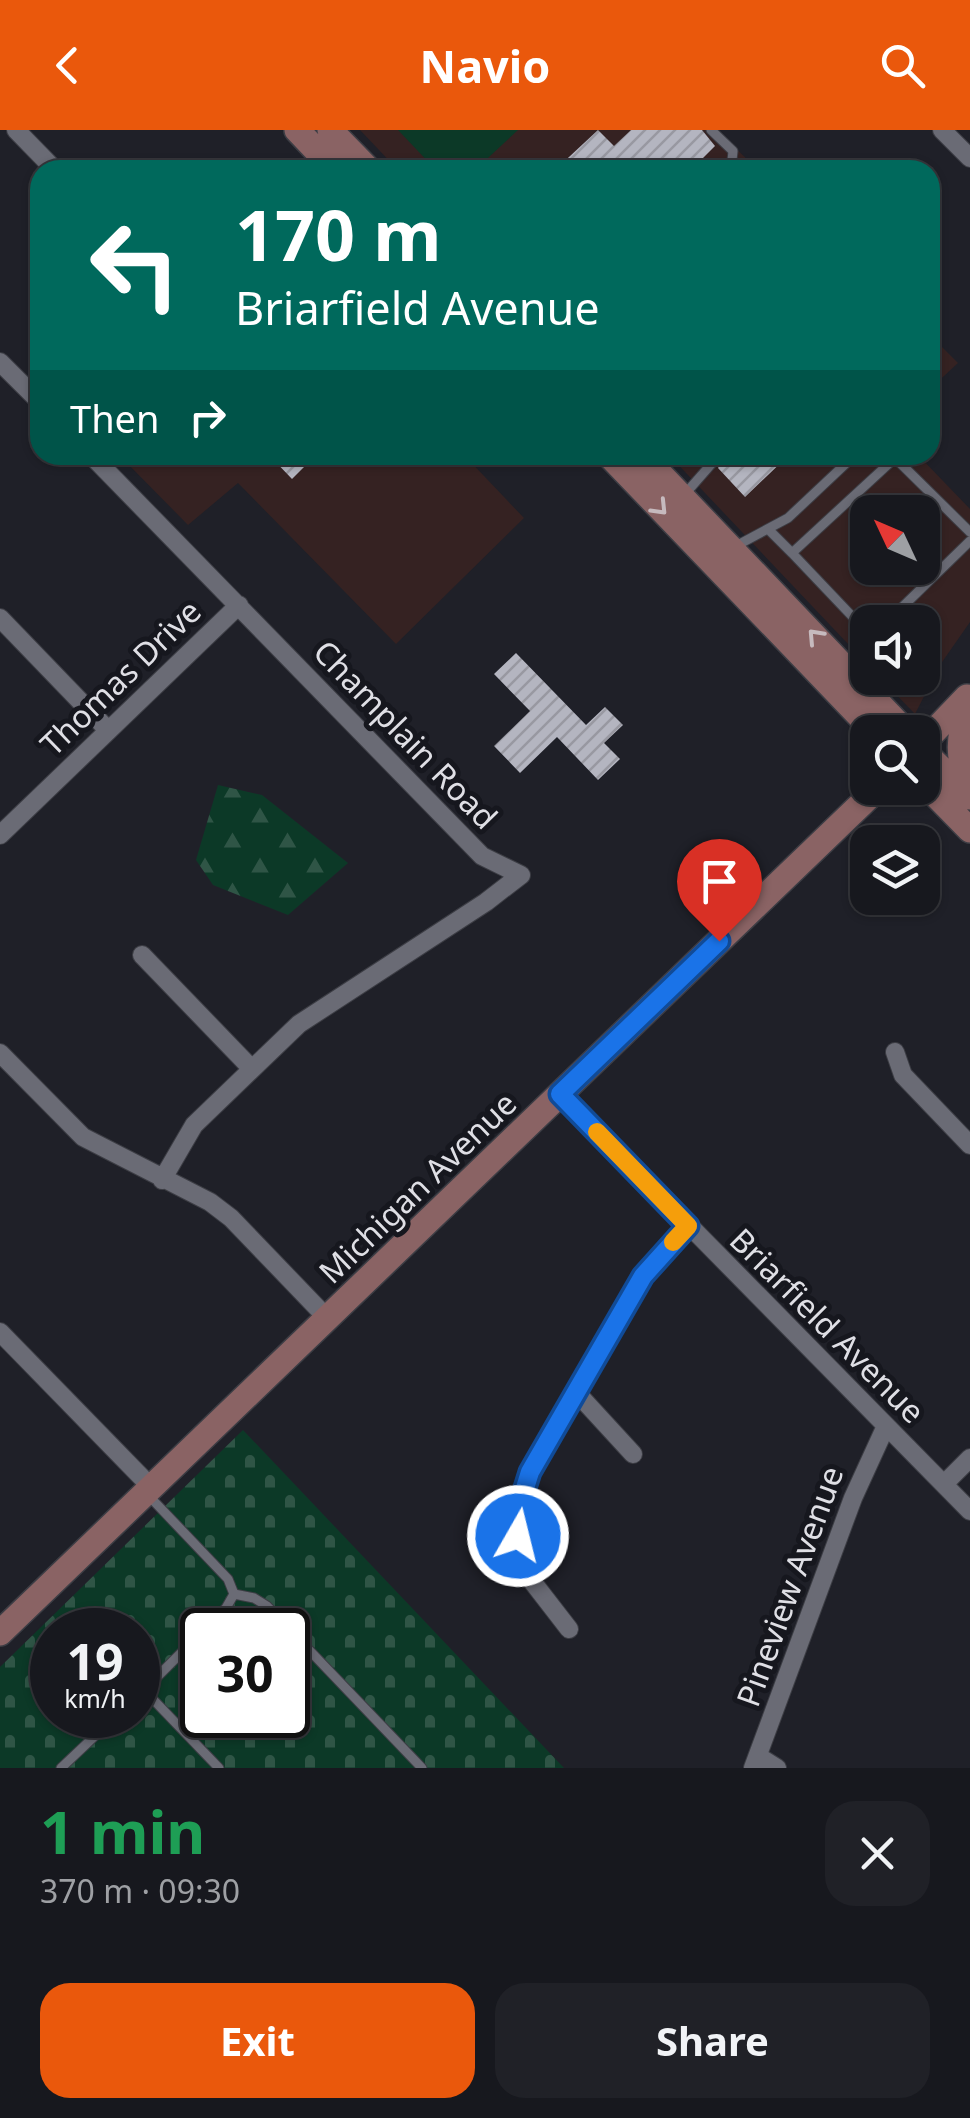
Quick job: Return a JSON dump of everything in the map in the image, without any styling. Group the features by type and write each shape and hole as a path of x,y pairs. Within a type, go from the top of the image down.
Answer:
{"main road":[{"path":"297,130 326,160"},
{"path":"330,130 358,160"},
{"path":"619,465 859,715"},
{"path":"652,465 890,715"},
{"path":"940,728 970,691"},
{"path":"970,708 959,741 970,780"},
{"path":"940,765 970,796"},
{"path":"940,799 970,830"},
{"name":"Michigan Avenue","path":"0,1633 860,805"}],"street":[{"path":"16,130 45,160"},
{"path":"942,130 970,158"},
{"path":"0,362 30,392"},
{"name":"Champlain Road","path":"101,465 482,856 521,875 486,902 310,1014 194,1125 162,1180"},
{"name":"Thomas Drive","path":"0,835 239,605"},
{"path":"0,618 107,729"},
{"path":"142,955 252,1069"},
{"path":"894,1052 903,1075 970,1145"},
{"path":"0,1053 83,1137 210,1202 231,1218 328,1319"},
{"name":"Briarfield Avenue","path":"560,1094 970,1510"},
{"path":"570,1628 528,1576 518,1536 520,1504 530,1472 643,1276 688,1226"},
{"path":"0,1332 150,1492"},
{"path":"577,1394 633,1454"},
{"name":"Pineview Avenue","path":"755,1762 853,1498 886,1428"},
{"path":"944,1484 970,1458"},
{"path":"755,1762 777,1768"}],"lane":[{"path":"711,130 733,151 732,160"},
{"path":"683,496 711,465"},
{"path":"732,548 788,518 844,465"},
{"path":"792,553 885,465"},
{"path":"903,465 970,532"},
{"path":"769,530 850,614"},
{"path":"905,605 970,541"},
{"path":"150,1492 228,1579 234,1594"},
{"path":"226,1608 234,1594"},
{"path":"234,1594 254,1598 267,1606 422,1768"},
{"path":"160,1674 180,1655"},
{"path":"160,1711 219,1768"},
{"path":"61,1768 93,1738"}],"shaded area":[{"path":"360,130 717,130 748,160 388,160"},
{"path":"940,345 958,363 940,380"},
{"path":"129,465 474,465 524,518 396,644 238,483 188,525"},
{"path":"678,465 928,465 970,509 970,622 940,665 940,605 850,605 850,646"},
{"path":"897,695 925,695 915,714"}],"green space":[{"path":"398,130 518,130 486,160 426,160"},
{"path":"218,785 262,795 348,863 288,915 213,885 196,860"},
{"path":"243,1430 564,1768 0,1768 0,1667 30,1638 30,1738 160,1738 160,1608 60,1608"}],"building":[{"path":"598,130 614,146 631,130 702,130 715,146 701,160 566,160"},
{"path":"279,465 306,465 292,479"},
{"path":"720,465 779,465 745,497 718,468"},
{"path":"516,653 586,725 605,707 623,725 604,743 620,759 598,780 557,737 520,773 494,746 530,711 494,674"}],"slow traffic":[{"path":"597,1132 688,1226 673,1242"}],"route":[{"path":"518,1536 520,1504 530,1472 643,1276 688,1226 560,1094 719,941"}]}
